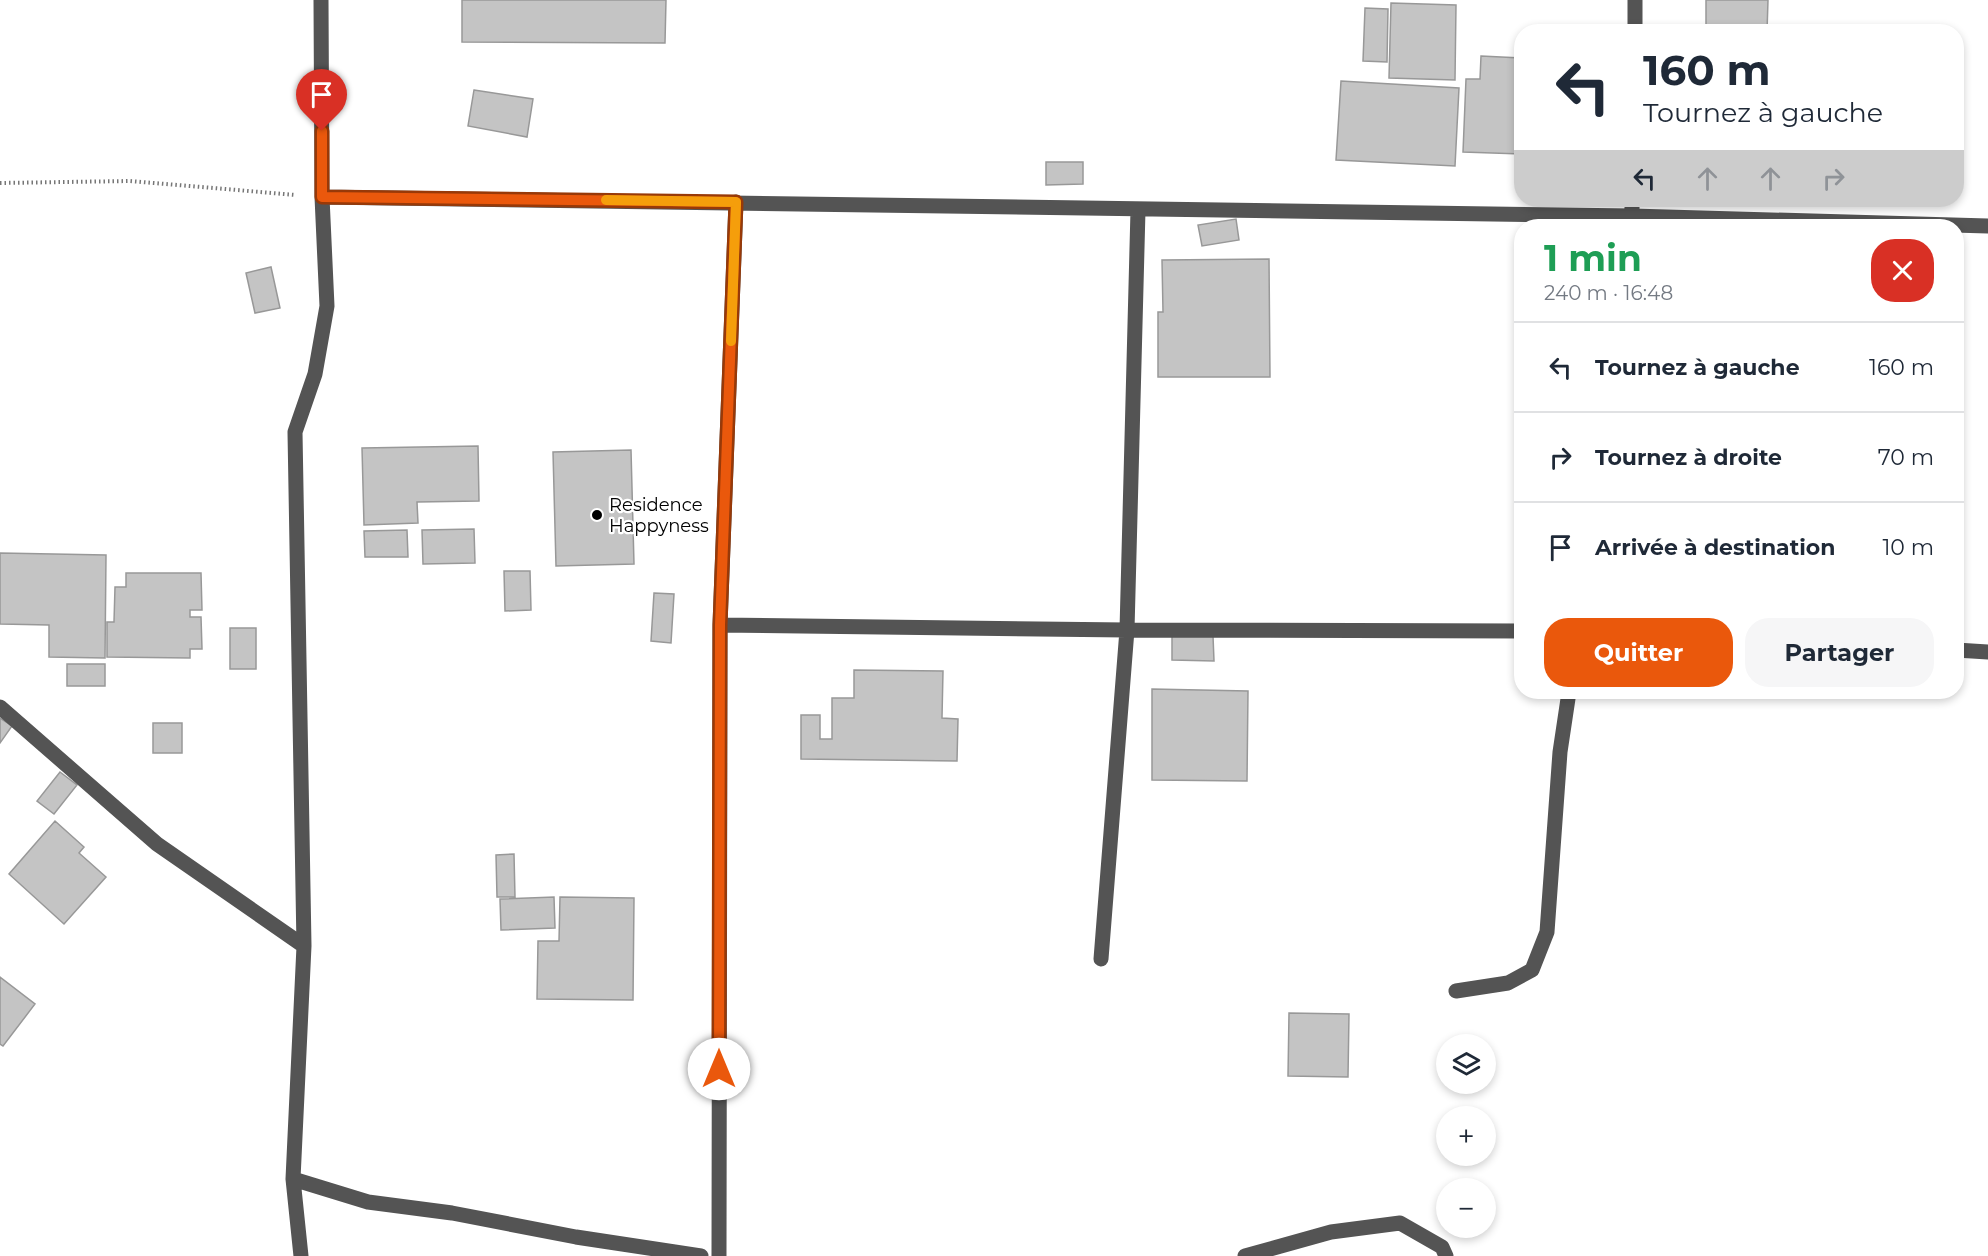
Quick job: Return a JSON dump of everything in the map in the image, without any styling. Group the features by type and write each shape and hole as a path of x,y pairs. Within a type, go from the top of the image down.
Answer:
{"street":[{"path":"301,1256 293,1179 304,946 296,432 315,374 327,306 322,197 321,0"},
{"path":"1635,0 1635,24"},
{"path":"322,197 1739,219"},
{"path":"719,1256 720,625 736,202"},
{"path":"1632,207 1632,216"},
{"path":"1101,959 1127,630 1138,210"},
{"path":"1964,225 1988,226"},
{"path":"720,625 1127,630 1514,631"},
{"path":"1964,650 1988,652"},
{"path":"1456,991 1508,983 1532,970 1547,932 1560,752 1568,699"},
{"path":"0,707 156,844 304,946"},
{"path":"293,1179 368,1202 452,1213 576,1237 700,1256"},
{"path":"1245,1256 1331,1232 1400,1223 1442,1247 1446,1256"}],"path":[{"path":"0,183 130,181 322,197"}],"building":[{"path":"462,0 666,0 665,43 462,42"},
{"path":"1706,0 1768,0 1767,24 1706,24"},
{"path":"1391,3 1456,5 1455,80 1389,78"},
{"path":"1365,8 1388,9 1387,62 1363,61"},
{"path":"1481,56 1514,58 1514,154 1463,152 1466,79 1480,79"},
{"path":"1341,81 1459,88 1455,166 1336,160"},
{"path":"474,90 533,99 527,137 468,126"},
{"path":"1046,162 1083,162 1083,184 1046,185"},
{"path":"1236,219 1239,240 1202,246 1198,225"},
{"path":"1269,259 1270,377 1158,377 1158,312 1163,312 1162,260"},
{"path":"271,267 280,308 255,313 246,273"},
{"path":"478,446 479,501 417,502 418,523 364,525 362,448"},
{"path":"631,450 634,564 556,566 553,452"},
{"path":"474,529 475,563 423,564 422,530"},
{"path":"407,530 408,557 365,557 364,531"},
{"path":"0,553 106,555 105,658 49,657 49,625 0,624"},
{"path":"504,571 530,571 531,610 505,611"},
{"path":"126,573 201,573 202,610 190,610 190,617 201,617 202,649 190,649 190,658 107,657 107,622 114,622 115,587 126,587"},
{"path":"654,593 674,594 671,643 651,641"},
{"path":"230,628 256,628 256,669 230,669"},
{"path":"1172,635 1213,636 1214,661 1172,660"},
{"path":"67,664 105,664 105,686 67,686"},
{"path":"854,670 943,671 942,718 958,719 957,761 801,759 801,715 820,715 820,739 832,739 832,698 854,698"},
{"path":"1152,689 1248,691 1247,781 1152,780"},
{"path":"0,718 12,726 0,743"},
{"path":"153,723 182,723 182,753 153,753"},
{"path":"60,772 77,785 54,814 37,801"},
{"path":"55,821 84,847 79,853 106,877 64,924 9,874"},
{"path":"514,854 515,897 497,897 496,855"},
{"path":"554,897 555,928 501,930 500,899"},
{"path":"560,897 634,898 633,1000 537,999 538,941 559,941"},
{"path":"0,977 35,1004 3,1046 0,1044"},
{"path":"1289,1013 1349,1014 1348,1077 1288,1076"}],"slow traffic":[{"path":"606,200 736,202 731,341"}],"place":[{"name":"Residence Happyness","path":"597,515"}],"route":[{"path":"322,131 322,197 736,202 720,625 719,1069"}]}
